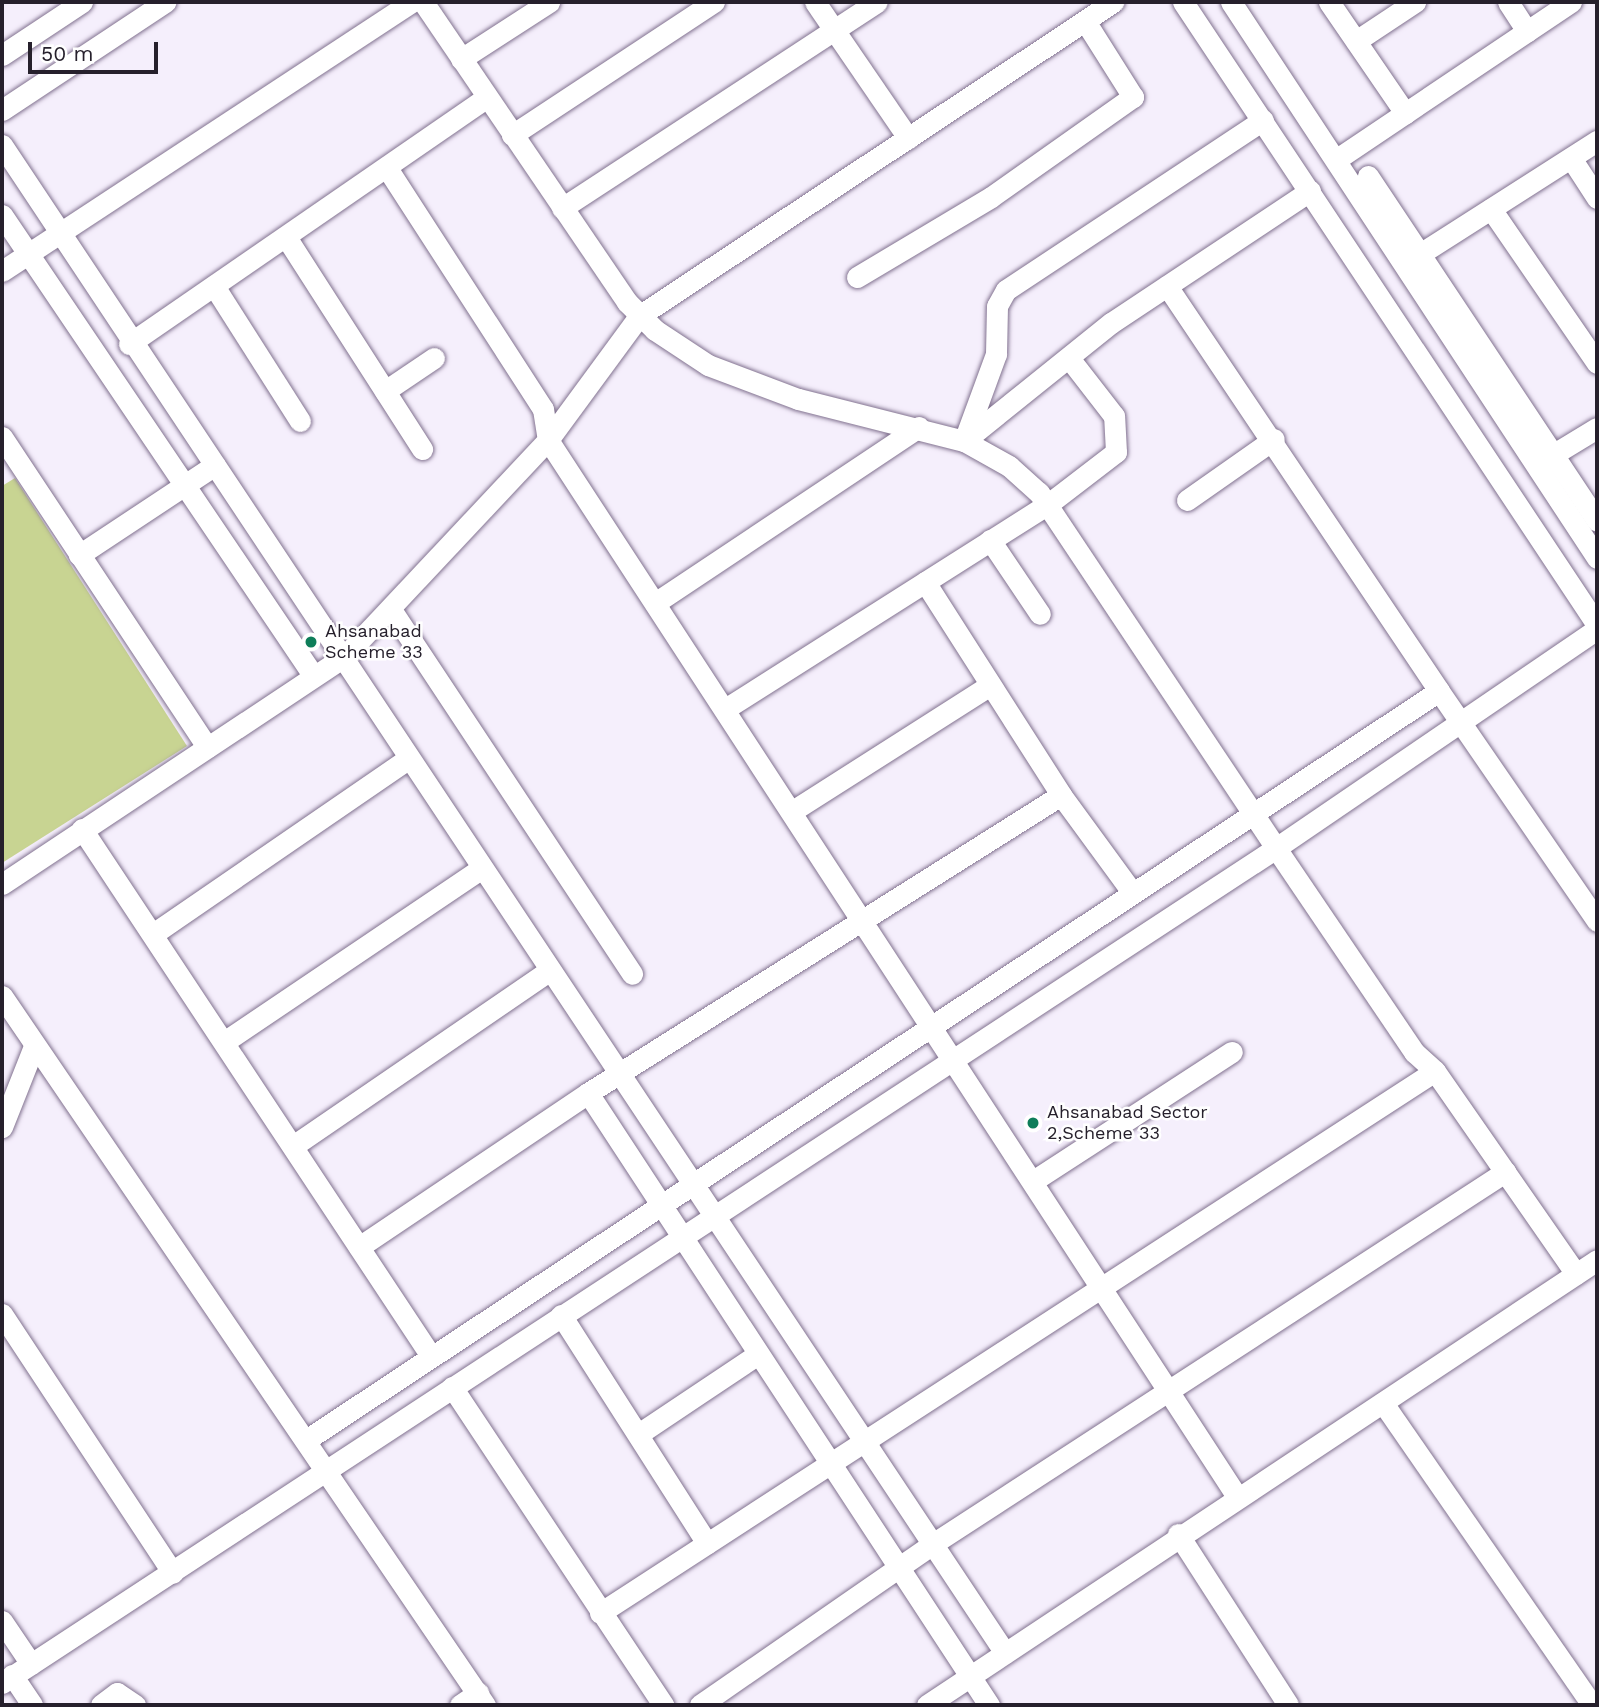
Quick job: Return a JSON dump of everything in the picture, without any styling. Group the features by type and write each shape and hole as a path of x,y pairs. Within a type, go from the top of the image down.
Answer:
{"street":[{"path":"2,55 82,2"},
{"path":"2,110 164,2"},
{"path":"2,271 412,2"},
{"path":"423,2 562,208 639,316 708,365 799,399 919,426 964,441 1009,466 1047,505 1413,1052 1435,1071 1576,1274"},
{"path":"461,60 549,2"},
{"path":"512,135 715,2"},
{"path":"814,2 908,138"},
{"path":"562,208 877,2"},
{"path":"2,884 344,657 392,611 548,440 639,316 1113,2"},
{"path":"32,1705 7,1679 173,1573 561,1315 684,1239 714,1213 1276,848 1458,719 1597,627 1183,2"},
{"path":"1231,2 1597,558"},
{"path":"1329,2 1405,113"},
{"path":"1356,41 1415,2"},
{"path":"1508,2 1527,31"},
{"path":"1336,159 1571,2"},
{"path":"857,277 990,197 1133,97 1085,21"},
{"path":"129,344 487,97"},
{"path":"964,441 996,354 997,306 1006,290 1263,120"},
{"path":"1420,254 1597,141"},
{"path":"2,145 129,344 215,465 344,657 479,870 618,1076 687,1184 714,1213 867,1443 931,1545 1005,1653"},
{"path":"1571,158 1597,198"},
{"path":"387,168 543,409 548,440 794,810 1033,1181 1163,1392 1236,1495"},
{"path":"1368,176 1597,521"},
{"path":"964,441 1069,358 1167,286 1310,191"},
{"path":"1491,209 1597,363"},
{"path":"2,215 181,488 313,676"},
{"path":"286,237 422,449"},
{"path":"214,286 300,421"},
{"path":"1167,286 1274,439 1439,691 1597,921"},
{"path":"385,391 434,358"},
{"path":"725,709 1047,505 1116,452 1119,439 1114,416 1069,358"},
{"path":"655,603 919,426"},
{"path":"1554,454 1597,428"},
{"path":"2,437 207,747"},
{"path":"1187,500 1274,439"},
{"path":"79,555 215,465"},
{"path":"990,540 1040,614"},
{"path":"925,582 1061,795 1132,892"},
{"path":"392,611 632,974"},
{"path":"794,810 990,685"},
{"path":"306,1440 662,1206 687,1184 1439,691"},
{"path":"153,934 408,759"},
{"path":"359,1247 588,1093 864,922 1061,795"},
{"path":"82,829 432,1356"},
{"path":"224,1042 479,870"},
{"path":"293,1146 547,972"},
{"path":"2,996 306,1440 323,1471 474,1701"},
{"path":"2,1127 34,1046"},
{"path":"1033,1181 1232,1052"},
{"path":"600,1613 1102,1291 1435,1071"},
{"path":"588,1093 989,1705"},
{"path":"700,1705 931,1545 1506,1172"},
{"path":"927,1705 1236,1495 1383,1404 1597,1260"},
{"path":"2,1314 173,1573"},
{"path":"561,1315 707,1543"},
{"path":"639,1433 758,1354"},
{"path":"452,1387 663,1705"},
{"path":"1383,1404 1592,1705"},
{"path":"1178,1534 1288,1705"},
{"path":"2,1620 32,1664"},
{"path":"101,1705 117,1693 135,1705"}],"green space":[{"path":"15,478 187,746 2,863 2,486"}],"place":[{"name":"Ahsanabad Scheme 33","path":"311,642"},
{"name":"Ahsanabad Sector 2,Scheme 33","path":"1033,1123"}]}
